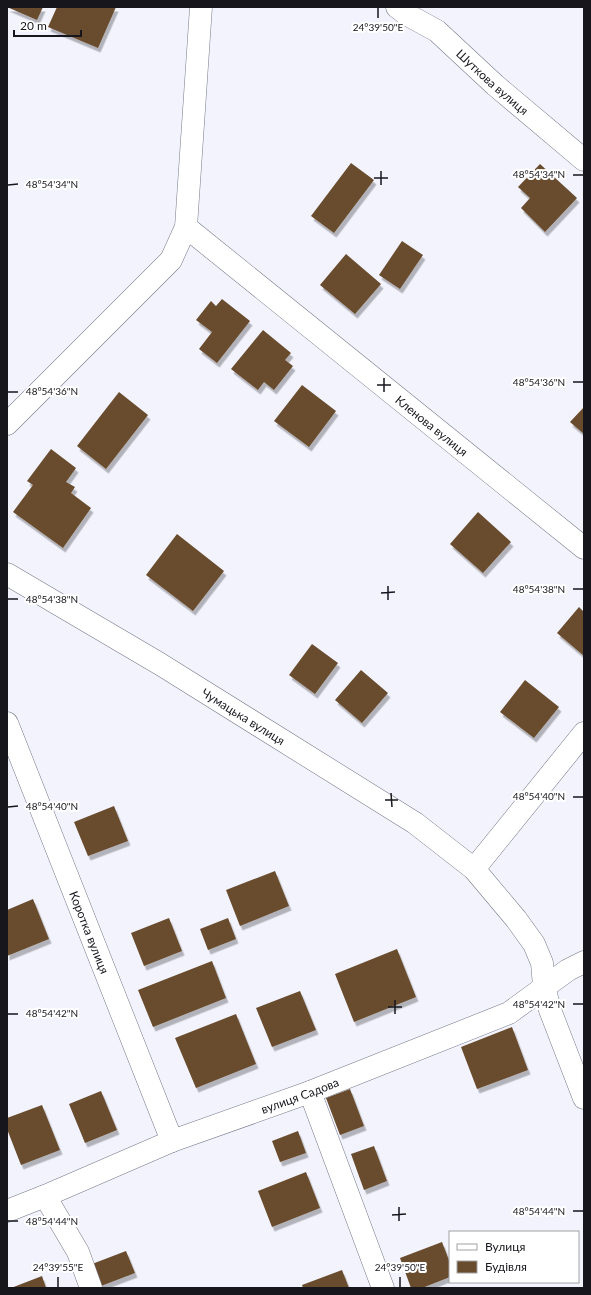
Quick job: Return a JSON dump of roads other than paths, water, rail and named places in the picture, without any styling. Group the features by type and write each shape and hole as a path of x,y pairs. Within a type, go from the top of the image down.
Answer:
{"street":[{"path":"7,424 172,260 186,227 201,7"},
{"name":"Шуткова вулиця","path":"398,7 406,14 437,31 495,85 584,160"},
{"name":"Кленова вулиця","path":"186,227 584,548"},
{"name":"Чумацька вулиця","path":"7,574 160,664 415,823 474,869 516,919 534,944 542,962 544,986 550,1010 584,1098"},
{"name":"Коротка вулиця","path":"7,723 172,1141"},
{"path":"474,869 584,732"},
{"name":"вулиця Садова","path":"7,1211 172,1141 310,1092 509,1013 544,986 568,970 584,962"},
{"path":"310,1092 384,1288"},
{"path":"45,1196 78,1252 91,1288"}]}
